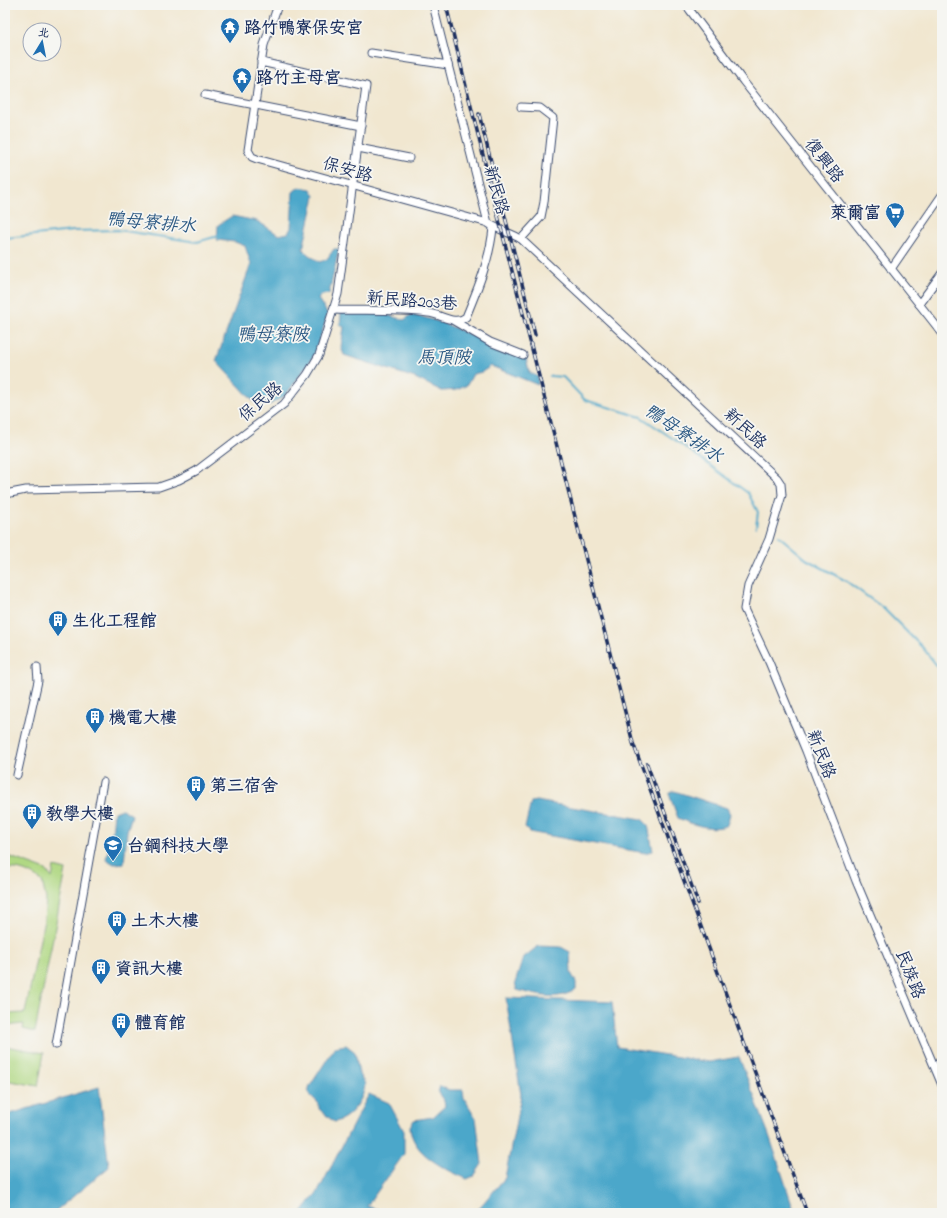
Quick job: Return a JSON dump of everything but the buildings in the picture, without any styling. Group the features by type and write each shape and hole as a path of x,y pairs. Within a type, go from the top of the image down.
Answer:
{"street":[{"name":"保安路","path":"278,5 264,45 261,62 248,150 252,157 490,225"},
{"name":"新民路","path":"433,5 490,225 501,228 521,239 707,412 777,478 781,484 782,495 769,539 748,586 744,609 806,751 831,820 882,940"},
{"name":"復興路","path":"686,5 743,82 942,334"},
{"path":"371,53 448,65"},
{"name":"保民路","path":"5,494 26,490 159,487 179,480 196,470 284,404 307,375 319,355 338,294 351,186 358,148 366,86 261,62"},
{"path":"205,95 361,126"},
{"path":"521,108 540,108 554,118 541,217 521,239"},
{"path":"358,148 409,158"},
{"path":"891,269 942,195"},
{"name":"新民路203巷","path":"334,310 429,313 454,321 461,320 466,317 480,284 491,248 490,225"},
{"path":"919,304 942,273"},
{"path":"454,321 490,342 523,355"},
{"path":"17,775 38,681 37,667"},
{"path":"56,1045 103,782"},
{"name":"民族路","path":"882,940 942,1085"}],"green space":[{"path":"5,855 46,870 52,878 54,867 66,870 35,1032 23,1029 24,1024 5,1026 5,1014 25,1013 44,920 46,899 42,881 25,871 5,869"},
{"path":"5,1046 44,1053 38,1086 5,1080"}],"water":[{"name":"鴨母寮陂","path":"299,187 311,189 315,196 303,249 320,262 327,259 334,249 339,249 329,294 322,295 318,299 328,314 314,356 285,396 269,405 253,401 216,361 251,264 245,246 235,242 217,240 218,225 232,216 257,221 279,235 288,233 291,228 293,192"},
{"name":"馬頂陂","path":"341,313 384,314 404,320 412,314 443,323 526,358 529,372 538,377 538,385 491,366 482,372 473,374 467,385 457,390 442,391 415,378 344,355 341,347 344,327 340,325"},
{"path":"674,791 727,808 730,814 727,825 716,828 709,827 689,823 678,818 669,794"},
{"path":"536,801 642,819 648,825 653,851 645,853 529,832 525,828 531,802"},
{"path":"122,809 132,815 127,831 124,863 114,864 106,859 112,835 114,812"},
{"path":"538,946 561,947 570,952 571,973 576,982 576,989 569,993 555,996 540,995 517,990 515,983 523,958"},
{"path":"506,998 612,1002 617,1047 709,1062 739,1057 769,1135 795,1213 478,1213 478,1209 505,1178 521,1095"},
{"path":"346,1045 355,1052 359,1074 365,1084 362,1096 351,1113 334,1122 319,1109 319,1104 308,1093 310,1086 335,1047"},
{"path":"440,1086 449,1090 463,1090 464,1098 476,1118 482,1164 474,1176 467,1179 431,1159 416,1145 412,1136 410,1126 414,1120 433,1117 445,1106 444,1101 438,1093"},
{"path":"99,1087 109,1167 53,1213 5,1213 5,1114 10,1114"},
{"path":"369,1094 389,1103 404,1131 404,1154 367,1206 386,1213 301,1213 319,1190"}],"waterway":[{"name":"鴨母寮排水","path":"5,238 73,231 118,230 197,242 218,236"},
{"name":"鴨母寮排水","path":"550,376 563,377 585,400 641,417 748,493 758,512 756,527"},
{"name":"鴨母寮排水","path":"779,536 806,559 846,581 883,608 923,648 942,672"}],"railway":[{"path":"446,5 501,228 633,743 807,1213"},
{"path":"479,114 535,335"},
{"path":"647,764 698,903"}],"place":[{"name":"路竹鴨寮保安宮","path":"230,44"},
{"name":"路竹主母宮","path":"242,94"},
{"name":"萊爾富","path":"895,229"},
{"name":"生化工程館","path":"58,637"},
{"name":"機電大樓","path":"95,734"},
{"name":"第三宿舍","path":"196,802"},
{"name":"教學大樓","path":"32,830"},
{"name":"台鋼科技大學","path":"113,862"},
{"name":"土木大樓","path":"117,937"},
{"name":"資訊大樓","path":"101,985"},
{"name":"體育館","path":"121,1039"}]}
